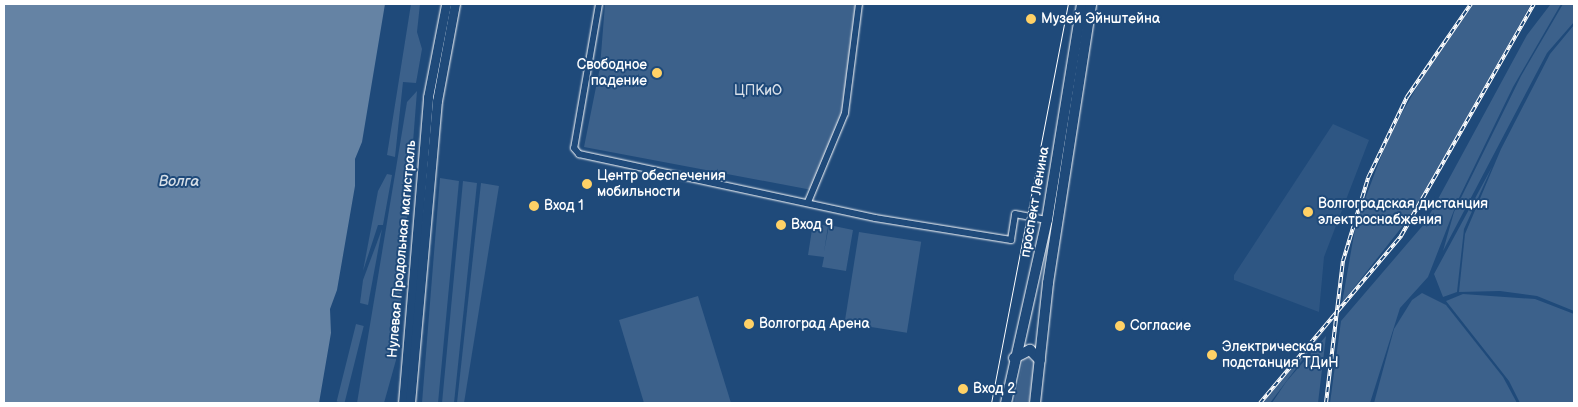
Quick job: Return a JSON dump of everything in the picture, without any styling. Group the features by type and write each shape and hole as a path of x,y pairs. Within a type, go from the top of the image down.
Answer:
{"main road":[{"name":"Нулевая Продольная магистраль","path":"403,403 428,97 446,4"},
{"name":"Нулевая Продольная магистраль","path":"410,403 437,100 455,4"},
{"name":"проспект Ленина","path":"1006,403 1014,358 1048,220 1082,4"},
{"name":"проспект Ленина","path":"1035,403 1091,4"},
{"path":"1014,358 1030,350 1040,360"}],"street":[{"path":"599,4 574,148 579,154 876,218 1011,240 1015,214 1048,220"},
{"path":"808,202 846,103 859,4"}],"shaded area":[{"path":"1333,124 1369,140 1324,257 1319,312 1234,280 1234,275"}],"green space":[{"path":"411,4 420,4 417,32 422,49 416,83 403,82 395,157 387,155"},
{"name":"ЦПКиО","path":"605,4 856,4 844,109 812,190 584,147 600,67"},
{"path":"1473,4 1531,4 1416,209 1342,303 1356,223 1388,138 1428,67"},
{"path":"1561,4 1513,87 1458,200 1428,277 1400,308 1370,403 1330,403 1341,321 1425,223 1527,35 1550,5"},
{"path":"1563,4 1574,4 1574,22 1547,53 1443,251 1454,212 1521,76"},
{"path":"1574,25 1574,311 1537,296 1500,291 1459,292 1465,234 1501,149 1550,54"},
{"path":"417,91 396,360 384,403 357,403 407,102"},
{"path":"1492,167 1464,229 1457,292 1443,297 1434,274"},
{"path":"387,174 392,175 383,225 378,225 363,271 378,191"},
{"path":"440,178 459,181 438,403 422,403"},
{"path":"463,181 477,183 454,403 442,403"},
{"path":"481,183 499,186 464,403 457,403"},
{"path":"813,223 828,226 824,252 829,225 853,230 846,271 822,267 824,257 808,255"},
{"path":"382,229 368,305 360,303 363,280"},
{"path":"859,232 921,242 907,333 845,323"},
{"path":"1422,293 1446,305 1503,377 1517,403 1374,403 1394,329 1412,300"},
{"path":"1463,294 1535,299 1574,314 1574,403 1520,403 1509,381 1446,301"},
{"path":"698,296 731,403 644,403 619,320"},
{"path":"356,324 364,326 345,403 337,402"},
{"path":"1328,326 1270,403 1262,403 1298,359"},
{"path":"1326,336 1318,403 1272,403 1286,382"},
{"path":"1024,355 1035,362 1029,403 1014,403"}],"water":[{"name":"Волга","path":"4,4 385,4 362,142 355,159 355,186 337,290 330,309 331,333 319,403 4,403"}],"tram line":[{"path":"991,403 1068,4"}],"railway":[{"path":"1326,403 1343,261 1368,178 1407,97 1471,4"},
{"path":"1260,403 1401,236 1534,4"}],"place":[{"name":"Музей Эйнштейна","path":"1031,19"},
{"name":"Свободное падение","path":"657,73"},
{"name":"Центр обеспечения мобильности","path":"587,184"},
{"name":"Вход 1","path":"534,206"},
{"name":"Волгоградская дистанция электроснабжения","path":"1308,212"},
{"name":"Вход 9","path":"781,225"},
{"name":"Волгоград Арена","path":"749,324"},
{"name":"Согласие","path":"1120,326"},
{"name":"Электрическая подстанция ТДиН","path":"1212,355"},
{"name":"Вход 2","path":"963,389"}]}
